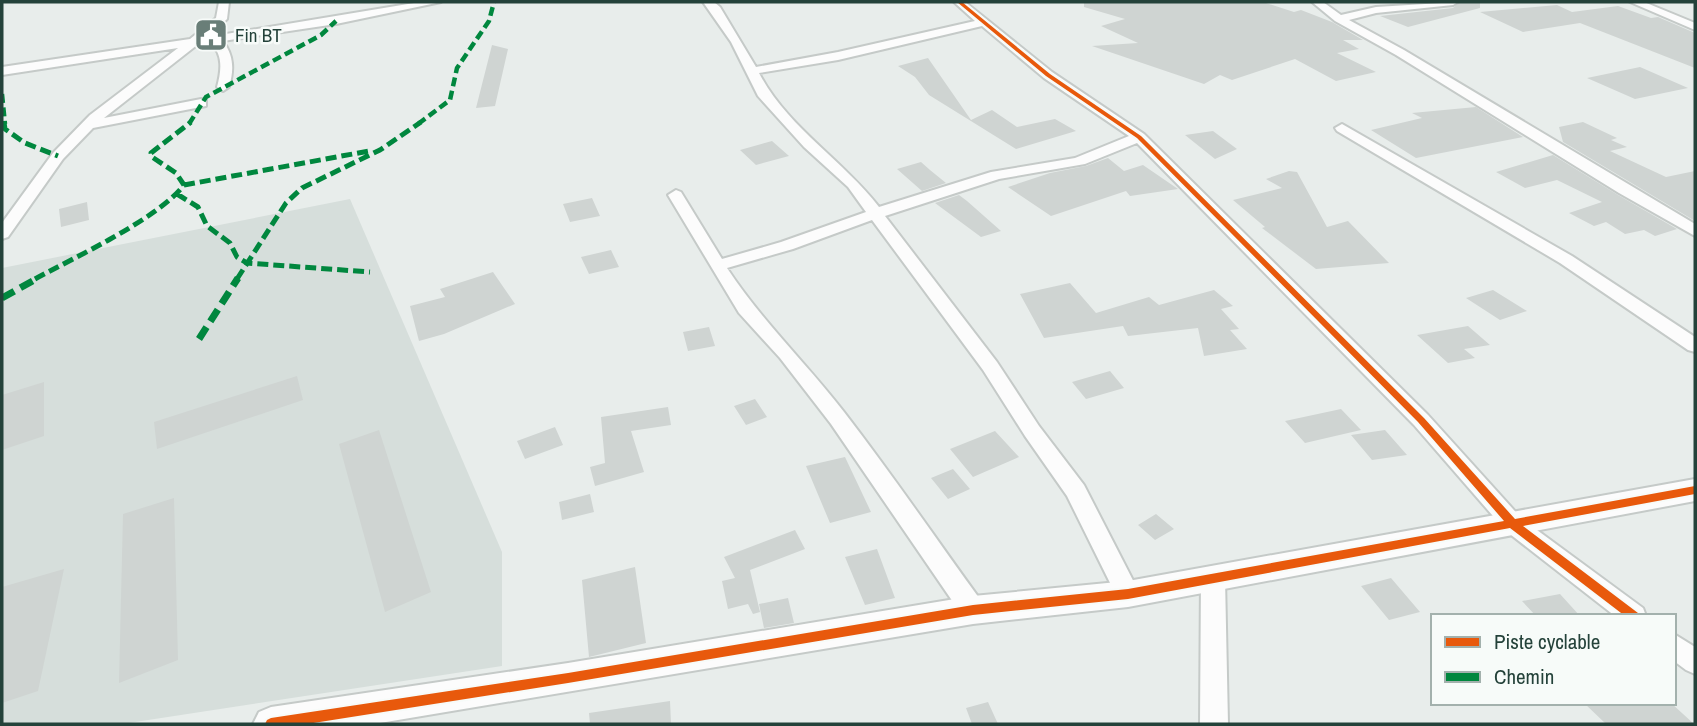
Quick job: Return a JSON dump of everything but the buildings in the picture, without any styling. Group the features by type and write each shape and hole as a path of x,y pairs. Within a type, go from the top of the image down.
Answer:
{"street":[{"path":"2,234 58,156 104,111 221,19 224,2"},
{"path":"2,71 213,40 436,2"},
{"path":"708,2 737,42 763,93 809,144 853,184 990,366 1032,431 1076,491 1128,594"},
{"path":"959,2 1048,75 1139,137 1421,420 1514,525 1631,614"},
{"path":"1317,2 1339,19 1395,49 1545,144 1695,231"},
{"path":"1339,19 1376,10 1453,2"},
{"path":"1635,2 1695,27"},
{"path":"752,71 838,56 982,23"},
{"path":"213,40 220,44 226,59 227,76 223,87"},
{"path":"92,124 201,103"},
{"path":"1342,128 1537,241 1669,326 1695,346"},
{"path":"717,265 764,255 876,214 996,175 1060,165 1113,150 1139,137"},
{"path":"676,195 744,309 787,354 838,419 973,610"},
{"path":"271,724 321,720 973,610 1128,594 1695,490"},
{"path":"1213,578 1214,724"},
{"path":"1676,647 1695,662"}],"shaded area":[{"path":"350,199 502,552 502,666 122,724 2,724 2,268"}],"marked path":[{"path":"199,339 286,203 302,188 380,150 447,104 457,68 489,21 494,2"},
{"path":"2,298 152,213 177,194 184,185 176,173 152,157 151,153 191,122 206,97 321,35 336,21"},
{"path":"2,94 5,129 25,143 58,156"},
{"path":"184,185 369,151"},
{"path":"177,194 198,207 207,226 230,243 237,257 247,263 370,272"}],"cycle path":[{"path":"959,2 1048,75 1139,137 1421,420 1514,525 1631,614"},
{"path":"271,724 568,678 973,610 1128,594 1695,490"}],"place":[{"name":"Fin BT","path":"211,35"}]}
